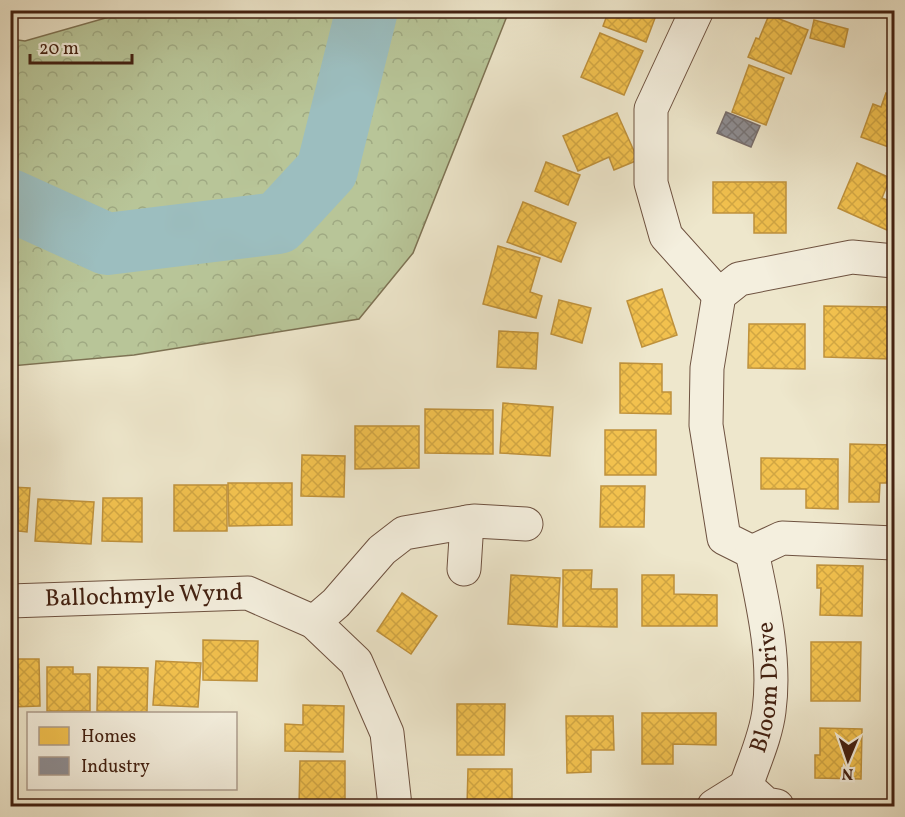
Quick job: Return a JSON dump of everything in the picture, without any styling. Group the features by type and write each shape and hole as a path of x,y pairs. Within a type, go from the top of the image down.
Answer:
{"street":[{"path":"698,10 651,109 651,183 666,236 719,295"},
{"path":"894,261 852,257 739,279 719,295 707,368 706,425 724,538 752,552 782,538 894,543"},
{"path":"314,622 336,603 382,550 404,533 467,522 526,524"},
{"path":"464,569 467,522"},
{"name":"Bloom Drive","path":"746,786 769,712 771,666 764,608 752,552"},
{"name":"Ballochmyle Wynd","path":"10,601 248,593 314,622 356,662 387,733 395,807"},
{"path":"714,807 746,786 765,804 777,807"}],"green space":[{"path":"130,11 509,11 413,253 359,319 134,355 11,366 11,39 25,41"}],"building: Homes":[{"path":"609,10 658,10 646,42 603,26"},
{"path":"769,15 808,30 791,74 748,57"},
{"path":"814,20 848,29 844,47 810,38"},
{"path":"600,33 643,51 624,95 581,77"},
{"path":"749,65 784,78 766,125 732,112"},
{"path":"886,93 894,96 894,149 861,137 873,104 881,107"},
{"path":"617,113 638,160 614,170 609,157 578,171 563,136"},
{"path":"546,162 580,175 568,205 535,191"},
{"path":"857,163 890,178 882,198 894,203 894,218 889,231 838,208"},
{"path":"713,182 786,182 786,233 754,233 754,213 713,213"},
{"path":"523,202 576,223 561,262 507,242"},
{"path":"498,246 540,258 530,292 542,296 536,318 483,304"},
{"path":"662,289 677,335 642,347 627,301"},
{"path":"559,300 591,308 582,343 551,334"},
{"path":"824,306 891,307 891,359 824,357"},
{"path":"749,324 805,324 805,369 748,368"},
{"path":"499,331 538,333 536,369 497,367"},
{"path":"620,363 662,364 662,392 671,392 671,414 620,413"},
{"path":"503,403 553,407 550,456 500,453"},
{"path":"425,409 493,410 493,454 425,453"},
{"path":"355,426 419,426 419,468 355,469"},
{"path":"605,430 656,430 656,475 605,475"},
{"path":"850,444 894,445 894,483 880,483 879,502 849,502"},
{"path":"302,455 345,456 344,497 301,496"},
{"path":"761,458 838,459 838,509 806,508 806,489 761,489"},
{"path":"228,483 292,483 292,525 229,526"},
{"path":"174,485 227,485 227,531 174,531"},
{"path":"601,486 645,486 644,527 600,527"},
{"path":"10,487 30,488 27,532 10,530"},
{"path":"103,498 142,498 142,542 102,541"},
{"path":"38,499 94,502 91,544 35,541"},
{"path":"817,565 863,566 862,616 820,615 821,588 817,588"},
{"path":"563,570 592,570 591,589 617,589 617,627 563,626"},
{"path":"511,575 560,578 557,627 508,624"},
{"path":"642,575 674,575 674,594 717,595 717,626 642,626"},
{"path":"402,593 437,616 411,654 377,631"},
{"path":"203,640 258,641 257,681 203,680"},
{"path":"811,642 861,642 860,701 811,701"},
{"path":"10,659 39,659 40,706 10,707"},
{"path":"156,661 201,663 198,707 153,705"},
{"path":"47,667 73,667 73,674 90,674 90,711 47,711"},
{"path":"98,667 148,668 147,712 97,711"},
{"path":"457,704 505,704 504,755 457,755"},
{"path":"303,705 344,706 343,752 285,751 285,724 303,725"},
{"path":"642,713 716,713 716,745 673,744 673,764 642,764"},
{"path":"566,716 613,716 614,750 591,750 591,772 567,773"},
{"path":"820,728 862,729 861,779 815,778 815,755 820,755"},
{"path":"300,761 345,761 345,806 299,806"},
{"path":"468,769 512,769 512,806 467,806"}],"building: Industry":[{"path":"726,112 760,126 751,147 717,133"}],"waterway":[{"path":"10,200 107,244 278,223 327,170 367,10"}]}
